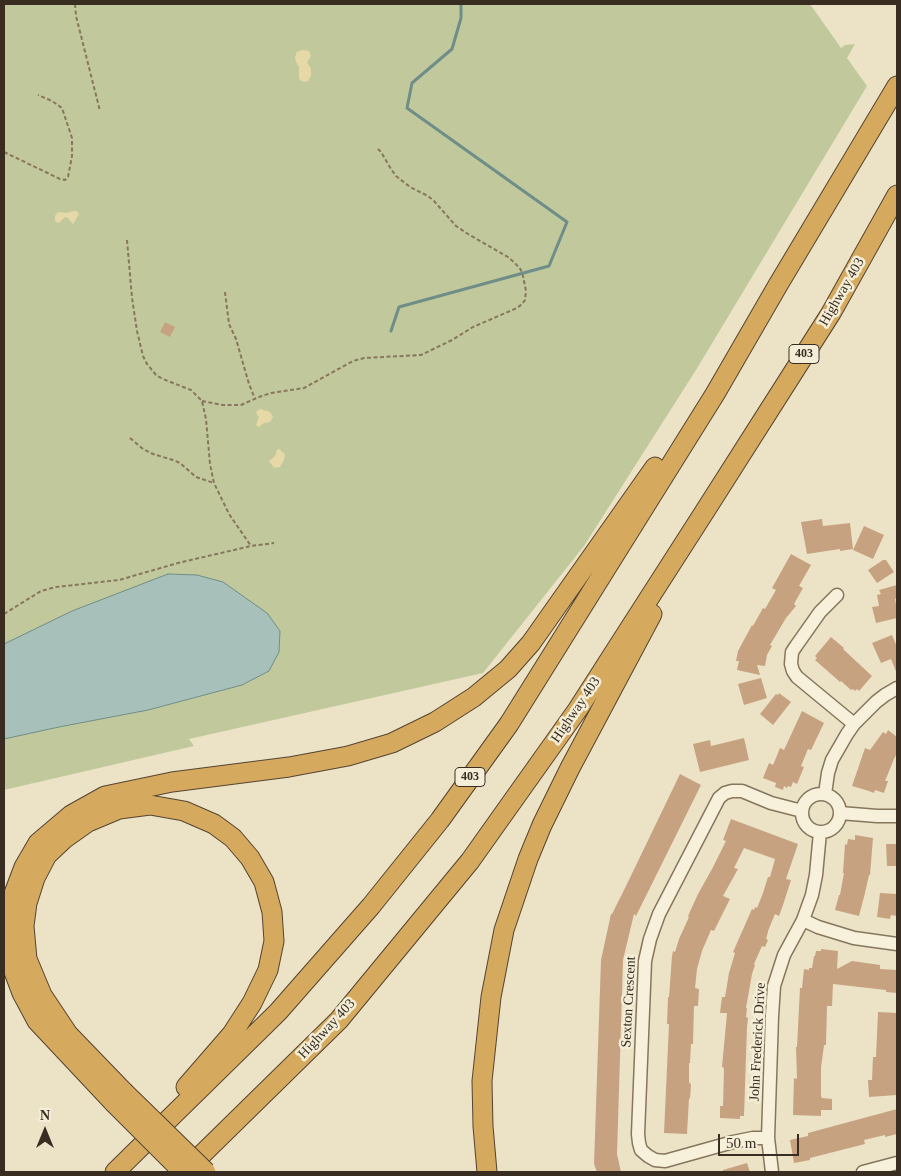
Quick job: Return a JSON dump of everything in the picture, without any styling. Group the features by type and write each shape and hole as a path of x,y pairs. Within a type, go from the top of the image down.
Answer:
{"highway":[{"name":"403","path":"115,1172 278,1012 371,906 440,820 509,724 715,394 897,86"},
{"name":"Highway 403","path":"184,1172 338,1020 470,860 578,708 705,510 831,313 897,194"},
{"path":"206,1172 119,1098 37,1021 22,994 11,964 7,928 13,896 24,867 38,843 71,815 105,796 172,782 289,767 348,756 392,743 435,722 474,697 508,669 531,643 754,327"},
{"path":"487,1172 482,1081 491,997 504,930 528,859 542,825 705,510"},
{"path":"111,1172 232,1034 252,1003 268,970 274,941 272,912 264,882 250,858 233,838 214,824 184,811 150,805 119,809 88,822 64,839 47,855 35,878 27,903 24,926 27,959 42,996 68,1034 119,1098 184,1172"}],"street":[{"path":"837,595 820,612 792,652 792,664 797,676 854,724"},
{"path":"825,794 832,760 854,724 876,702 897,688"},
{"name":"Sexton Crescent","path":"768,1138 753,1138 733,1142 665,1160 655,1160 641,1150 638,1134 645,961 659,914 719,798 725,793 742,791 771,803 802,812"},
{"path":"825,794 834,799 839,808 839,819 832,829 820,832 814,831 809,828 802,817 804,805 812,796 825,794"},
{"path":"840,813 897,816"},
{"name":"John Frederick Drive","path":"772,1172 768,1138 774,986 784,955 808,907 815,885 820,832"},
{"path":"802,920 854,938 897,944"},
{"path":"863,1172 897,1163"}],"path":[{"path":"75,4 76,16 100,111"},
{"path":"4,152 60,179 65,180 68,177 72,156 72,138 62,108 38,95"},
{"path":"202,401 222,405 241,405 271,393 304,388 353,361 364,358 421,355 473,327 517,308 525,300 526,291 523,276 515,263 456,226 428,196 410,187 396,176 377,148"},
{"path":"127,240 132,298 140,346 146,364 156,375 191,390 202,401 214,483 229,514 251,546"},
{"path":"225,292 229,324 236,339 255,399"},
{"path":"130,438 143,449 180,464 196,478 214,483"},
{"path":"4,614 41,591 119,580 178,563 251,546 274,543"}],"green space":[{"path":"4,4 810,4 841,48 845,45 855,44 847,58 867,86 696,370 584,546 483,673 189,739 194,746 4,790"}],"sand":[{"path":"302,50 309,51 311,56 307,62 311,69 311,76 308,81 304,82 299,78 299,67 295,57 297,52"},
{"path":"77,211 79,214 73,224 65,217 58,223 55,221 55,216 58,212 66,213"},
{"path":"260,409 270,412 273,417 270,422 264,423 259,427 256,425 259,417 256,412"},
{"path":"279,449 285,454 284,460 280,467 274,468 269,461"}],"water":[{"path":"168,574 197,575 223,582 267,613 280,631 279,652 269,671 242,685 148,710 4,739 4,644 72,611"}],"building":[{"path":"165,322 175,327 170,337 160,332"},
{"path":"822,519 823,526 850,523 853,549 807,554 801,522"},
{"path":"864,526 884,535 873,559 853,550"},
{"path":"791,554 811,565 799,586 803,588 794,604 796,606 786,618 770,645 772,646 767,655 765,666 757,665 760,675 737,670 739,661 736,661 738,651 752,625 763,608 765,609 776,590 772,588"},
{"path":"886,560 894,572 877,583 868,570"},
{"path":"897,585 897,598 895,599 897,618 876,623 872,607 879,606 877,595 881,594 879,590"},
{"path":"892,635 897,647 897,674 891,659 881,663 872,643"},
{"path":"831,637 872,676 859,691 857,689 855,691 851,690 815,660 817,658 815,656"},
{"path":"761,678 767,698 744,705 738,684"},
{"path":"779,693 791,702 773,725 760,714 776,694 778,695"},
{"path":"802,711 824,723 811,750 808,749 801,766 804,767 797,784 793,782 791,787 788,786 787,788 784,786 783,790 775,787 776,783 763,778 769,763 773,765 780,748 784,750"},
{"path":"888,730 897,737 897,753 885,781 888,781 884,793 875,790 874,793 852,786 865,748 870,750 883,732 886,734"},
{"path":"744,738 749,760 700,772 693,744 710,740 711,746"},
{"path":"680,774 701,785 636,916 634,914 623,960 617,1154 621,1172 597,1172 594,1164 601,960 611,914"},
{"path":"731,819 798,844 786,879 791,880 783,905 779,916 775,914 768,931 766,939 768,940 765,947 762,946 752,974 746,1008 746,1017 748,1018 744,1116 740,1116 740,1119 720,1118 720,1106 723,1106 724,1068 722,1067 727,1013 720,1013 722,997 725,997 735,953 733,952 752,909 757,908 768,877 770,877 775,859 744,848 734,868 738,869 723,896 730,899 714,931 711,930 697,969 695,988 699,989 698,1006 694,1006 693,1044 691,1044 689,1063 689,1082 691,1085 687,1134 664,1133 669,1024 667,1024 668,997 673,951 675,952 698,894 726,841 723,840"},
{"path":"855,835 873,838 870,875 859,916 835,910 844,873 845,844 847,845 848,839 855,840"},
{"path":"886,844 897,844 897,866 887,866"},
{"path":"880,893 897,894 897,916 891,915 890,919 877,917"},
{"path":"821,949 838,951 837,969 852,961 880,965 880,969 897,970 897,993 833,984 832,1006 827,1006 826,1045 824,1045 821,1068 821,1096 822,1098 832,1099 832,1110 821,1110 821,1116 793,1115 794,1078 797,1079 796,1047 800,988 802,988 804,969 809,970 809,968 812,968 816,951 821,951"},
{"path":"878,1012 897,1013 897,1095 869,1097 868,1080 872,1080 873,1057 876,1057"},
{"path":"897,1109 897,1134 864,1140 865,1144 794,1163 790,1140 808,1136 808,1133"},
{"path":"747,1163 750,1172 723,1172 723,1170"}],"waterway":[{"path":"391,331 399,307 549,266 567,222 407,108 412,83 452,49 461,18 461,4"}]}
